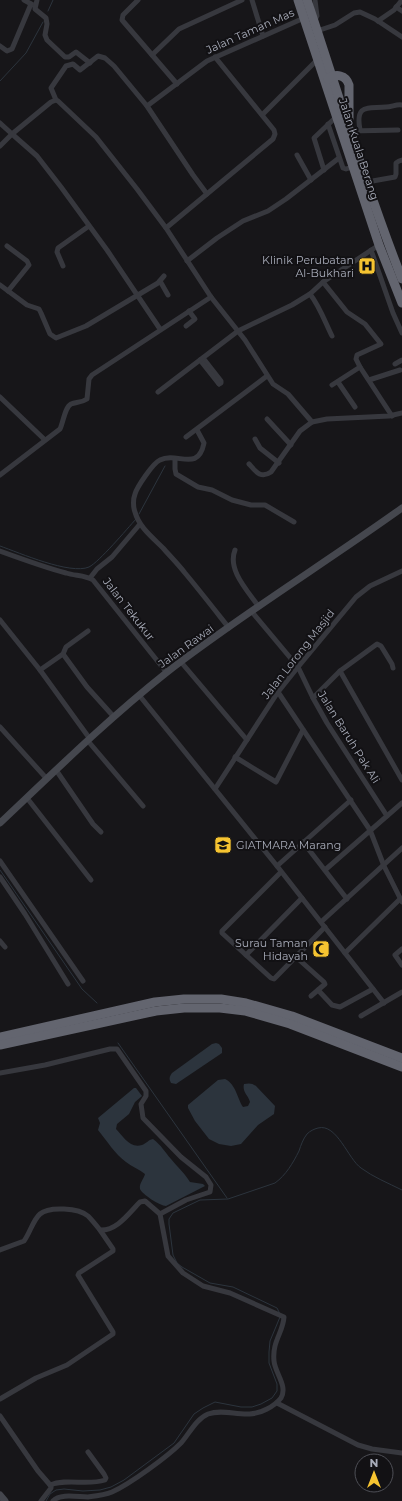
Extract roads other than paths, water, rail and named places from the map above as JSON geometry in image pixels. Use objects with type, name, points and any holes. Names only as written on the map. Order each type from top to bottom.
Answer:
[{"type":"highway","name":"Jalan Kuala Berang","points":[[298,0],[352,167],[375,248],[389,271],[402,303]]},
{"type":"highway","name":"Jalan Kuala Berang","points":[[307,0],[367,182],[402,279]]},
{"type":"highway","points":[[328,92],[327,80],[332,76],[341,76],[347,80],[349,92],[350,130]]},
{"type":"highway","points":[[0,1037],[155,1002],[184,999],[221,1000],[260,1006],[292,1016],[402,1058]]},
{"type":"highway","points":[[0,1045],[156,1011],[184,1008],[220,1008],[245,1011],[290,1024],[402,1067]]},
{"type":"main road","name":"Jalan Rawai","points":[[0,823],[114,717],[181,662],[402,508]]},
{"type":"main road","points":[[0,1495],[5,1501]]},
{"type":"street","points":[[24,0],[33,5],[36,10],[46,18],[47,24],[45,35],[47,40],[65,57],[69,57],[76,52],[90,63]]},
{"type":"street","points":[[0,46],[7,51],[12,49],[33,5],[37,0]]},
{"type":"street","points":[[138,0],[123,15],[122,20],[176,84]]},
{"type":"street","points":[[152,55],[179,29],[242,0]]},
{"type":"street","points":[[252,0],[263,36]]},
{"type":"street","points":[[315,0],[317,16],[316,26],[335,25],[357,12],[363,13],[378,21],[402,37]]},
{"type":"street","points":[[378,21],[387,16],[402,0]]},
{"type":"street","points":[[396,7],[402,11]]},
{"type":"street","name":"Jalan Taman Mas","points":[[147,106],[207,61],[304,18]]},
{"type":"street","points":[[207,194],[147,106],[114,66],[105,58],[98,56],[80,70],[73,64],[66,66],[51,88],[56,100],[96,137],[166,228],[211,297],[238,331],[274,386],[288,394],[312,422]]},
{"type":"street","points":[[166,228],[274,137],[274,130],[215,57]]},
{"type":"street","points":[[262,115],[317,60]]},
{"type":"street","points":[[0,146],[12,134],[51,102],[56,100]]},
{"type":"street","points":[[360,130],[359,118],[364,109],[369,107],[385,108],[402,105]]},
{"type":"street","points":[[324,170],[314,138],[336,117]]},
{"type":"street","points":[[0,123],[44,165],[90,226],[160,329]]},
{"type":"street","points":[[328,124],[344,169],[352,167]]},
{"type":"street","points":[[350,130],[398,130]]},
{"type":"street","points":[[297,155],[311,180]]},
{"type":"street","points":[[187,261],[217,238],[243,221],[268,211],[286,199],[339,158]]},
{"type":"street","points":[[367,182],[395,177],[396,163],[402,160]]},
{"type":"street","points":[[63,266],[57,252],[58,248],[90,226]]},
{"type":"street","points":[[7,246],[29,265],[8,290]]},
{"type":"street","points":[[158,392],[238,331],[292,305],[310,294],[323,282],[375,248],[380,274],[393,313],[402,333]]},
{"type":"street","points":[[380,274],[389,271]]},
{"type":"street","points":[[0,284],[27,305],[39,309],[50,334],[56,338],[86,326],[160,281],[164,276]]},
{"type":"street","points":[[160,281],[168,294]]},
{"type":"street","points":[[323,282],[347,312],[365,324],[381,344],[357,356],[356,359],[392,416]]},
{"type":"street","points":[[310,294],[317,304],[332,336]]},
{"type":"street","points":[[0,475],[54,435],[61,426],[68,407],[71,404],[82,402],[87,399],[89,379],[92,375],[211,297]]},
{"type":"street","points":[[186,326],[195,319],[189,311]]},
{"type":"street","points":[[202,359],[221,381],[221,384],[218,383],[202,359]]},
{"type":"street","points":[[394,364],[402,360]]},
{"type":"street","points":[[332,386],[360,367]]},
{"type":"street","points":[[369,380],[400,370]]},
{"type":"street","points":[[186,437],[267,376]]},
{"type":"street","points":[[338,382],[355,407]]},
{"type":"street","points":[[0,397],[46,440]]},
{"type":"street","points":[[248,464],[258,474],[265,476],[272,472],[292,445],[300,431],[312,422],[327,419],[392,416],[402,413]]},
{"type":"street","points":[[267,418],[292,445]]},
{"type":"street","points":[[197,430],[204,443],[200,454],[193,460],[175,458],[160,460],[155,463],[134,494],[135,512],[140,524],[185,573],[229,628]]},
{"type":"street","points":[[255,439],[260,448],[279,463]]},
{"type":"street","points":[[175,458],[176,474],[198,487],[212,490],[238,502],[265,505],[294,522]]},
{"type":"street","points":[[0,551],[50,568],[90,578],[140,524]]},
{"type":"street","points":[[235,550],[232,557],[234,569],[259,607]]},
{"type":"street","name":"Jalan Lorong Masjid","points":[[215,789],[278,692],[359,594],[370,586],[402,571]]},
{"type":"street","name":"Jalan Tekukur","points":[[90,578],[95,582],[167,673]]},
{"type":"street","name":"Jalan Baruh Pak Ali","points":[[252,612],[298,667],[327,723],[387,816]]},
{"type":"street","points":[[0,620],[40,670],[89,740],[143,806]]},
{"type":"street","points":[[40,670],[63,654],[66,647],[88,631]]},
{"type":"street","points":[[313,698],[340,671],[379,644],[393,668]]},
{"type":"street","points":[[63,654],[87,687],[114,717]]},
{"type":"street","points":[[181,662],[247,740]]},
{"type":"street","points":[[340,671],[402,780]]},
{"type":"street","points":[[278,692],[370,830],[384,866],[401,901],[345,953]]},
{"type":"street","points":[[140,695],[282,872],[384,1003]]},
{"type":"street","points":[[0,727],[47,779]]},
{"type":"street","points":[[235,757],[276,782],[303,730]]},
{"type":"street","points":[[56,770],[95,827],[101,832]]},
{"type":"street","points":[[27,798],[91,880]]},
{"type":"street","points":[[277,866],[351,800]]},
{"type":"street","points":[[325,870],[402,803]]},
{"type":"street","points":[[303,842],[347,899]]},
{"type":"street","points":[[321,922],[402,848]]},
{"type":"street","points":[[0,861],[83,981]]},
{"type":"street","points":[[282,872],[222,931],[222,933],[271,978],[276,978],[325,927]]},
{"type":"street","points":[[0,877],[25,914],[68,984]]},
{"type":"street","points":[[246,955],[302,898]]},
{"type":"street","points":[[0,941],[5,947]]},
{"type":"street","points":[[402,949],[395,955],[402,965]]},
{"type":"street","points":[[296,957],[325,984],[311,996]]},
{"type":"street","points":[[318,990],[332,1005],[340,1007],[373,988]]},
{"type":"street","points":[[361,1016],[402,992]]},
{"type":"street","points":[[0,1073],[70,1060],[110,1049],[117,1049],[146,1091],[146,1096],[141,1104],[143,1118],[181,1157],[206,1177],[211,1184],[210,1192],[186,1200],[160,1214]]},
{"type":"street","points":[[54,1500],[62,1496],[88,1497],[114,1491],[145,1471],[180,1444],[199,1420],[208,1414],[252,1415],[277,1403],[282,1394],[283,1387],[275,1368],[274,1349],[276,1340],[285,1319],[283,1316],[230,1293],[203,1286],[183,1273],[168,1256],[160,1214],[144,1201],[141,1201],[117,1224],[107,1230],[100,1230]]},
{"type":"street","points":[[0,1250],[24,1242],[37,1217],[46,1211],[60,1209],[78,1211],[88,1216],[113,1249],[113,1251],[78,1275],[113,1332],[112,1335],[67,1365],[36,1378],[0,1399]]},
{"type":"street","points":[[277,1403],[358,1445],[402,1454]]},
{"type":"street","points":[[0,1416],[50,1486]]},
{"type":"street","points":[[41,1501],[50,1486],[57,1482],[89,1482],[105,1480],[106,1478],[104,1474],[88,1452]]},
{"type":"waterway","points":[[48,11],[53,0]]},
{"type":"waterway","points":[[0,81],[26,53],[43,22]]},
{"type":"waterway","points":[[139,514],[165,466]]},
{"type":"waterway","points":[[0,546],[58,566],[81,569],[94,564],[136,519]]},
{"type":"waterway","points":[[0,870],[82,989],[97,1003]]},
{"type":"waterway","points":[[118,1043],[227,1198]]},
{"type":"waterway","points":[[280,1314],[277,1308],[233,1287],[210,1283],[177,1263],[173,1255],[169,1224],[169,1219],[173,1213],[200,1200],[228,1199],[275,1183],[286,1173],[292,1164],[307,1134],[318,1128],[325,1128],[337,1136],[351,1157],[361,1168],[402,1190]]},
{"type":"waterway","points":[[46,1501],[50,1494],[56,1490],[100,1490],[111,1487],[124,1480],[174,1443],[194,1414],[215,1402],[241,1407],[252,1407],[272,1398],[277,1391],[277,1384],[269,1363],[270,1341],[280,1317]]},
{"type":"place","name":"Klinik Perubatan Al-Bukhari","points":[[367,266]]},
{"type":"place","name":"GIATMARA Marang","points":[[223,845]]},
{"type":"place","name":"Surau Taman Hidayah","points":[[321,949]]}]
